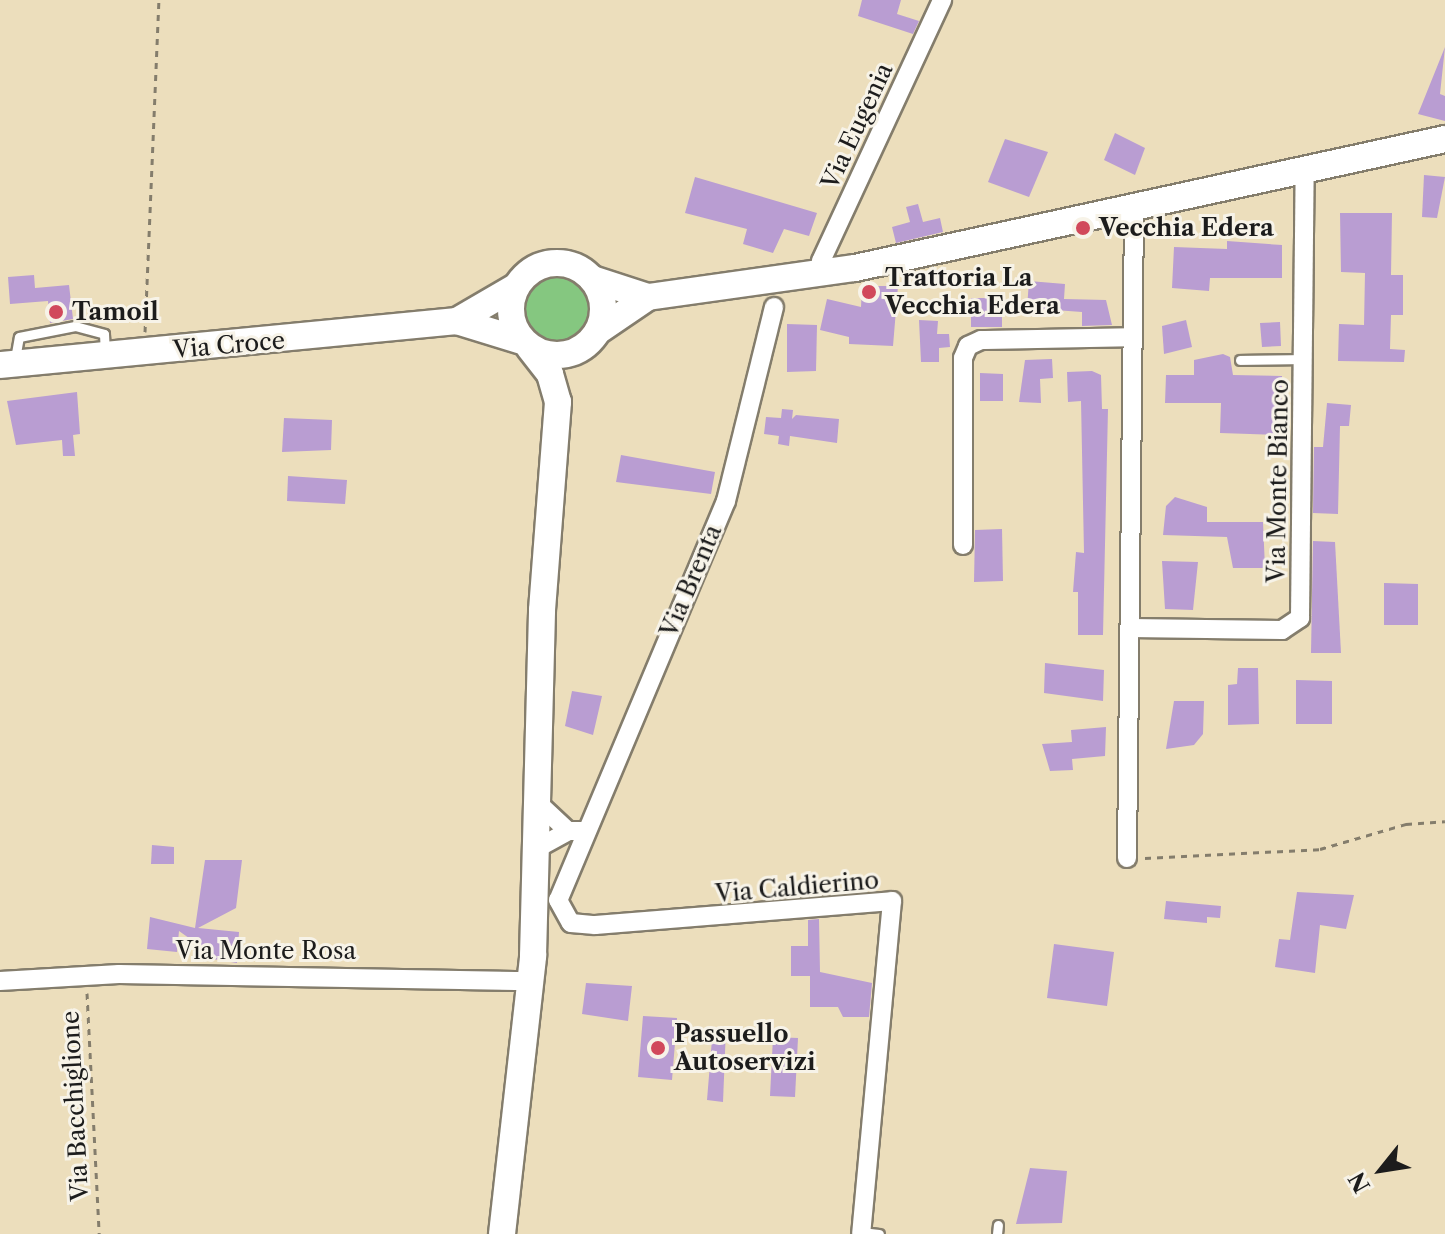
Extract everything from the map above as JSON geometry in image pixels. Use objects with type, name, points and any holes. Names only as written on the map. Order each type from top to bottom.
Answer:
[{"type":"main road","points":[[592,279],[648,297],[820,273],[945,251],[1445,139]]},
{"type":"main road","name":"Via Croce","points":[[457,321],[517,286],[526,275],[552,263],[581,269],[592,279]]},
{"type":"main road","points":[[558,402],[594,336],[603,304],[592,279]]},
{"type":"main road","points":[[502,1234],[531,981],[542,610],[558,402],[550,374],[526,344],[511,314],[517,286]]},
{"type":"main road","points":[[594,336],[648,297]]},
{"type":"main road","name":"Via Croce","points":[[7,365],[105,358],[457,321],[555,356],[594,336]]},
{"type":"street","name":"Via Eugenia","points":[[820,273],[821,261],[942,0]]},
{"type":"street","name":"Via Monte Bianco","points":[[1130,628],[1282,630],[1300,618],[1305,169]]},
{"type":"street","points":[[1127,858],[1134,207]]},
{"type":"street","name":"Via Brenta","points":[[576,831],[726,501],[774,307]]},
{"type":"street","points":[[963,545],[963,358],[968,346],[981,340],[1133,337]]},
{"type":"street","points":[[536,849],[576,831],[538,803]]},
{"type":"street","name":"Via Caldierino","points":[[576,831],[559,890],[560,909],[571,923],[727,918],[892,901],[867,1233]]},
{"type":"street","name":"Via Monte Rosa","points":[[0,981],[86,977],[531,981]]},
{"type":"lane","points":[[1240,360],[1303,359]]},
{"type":"path","points":[[145,352],[159,0]]},
{"type":"path","points":[[1127,858],[1320,849],[1406,824],[1445,821]]},
{"type":"path","name":"Via Bacchiglione","points":[[86,977],[99,1234]]},
{"type":"green space","points":[[559,274],[579,280],[589,290],[595,310],[589,330],[579,340],[559,346],[539,340],[529,330],[523,310],[529,290],[539,280]]},
{"type":"building","points":[[862,0],[901,0],[897,14],[919,21],[913,34],[858,16]]},
{"type":"building","points":[[1445,47],[1440,94],[1445,96],[1445,121],[1418,114]]},
{"type":"building","points":[[1115,133],[1145,148],[1135,175],[1104,160]]},
{"type":"building","points":[[1005,139],[1048,152],[1029,197],[988,182]]},
{"type":"building","points":[[1424,175],[1445,177],[1437,218],[1422,217]]},
{"type":"building","points":[[695,177],[817,213],[809,236],[784,229],[773,253],[743,244],[747,229],[685,213]]},
{"type":"building","points":[[918,204],[923,222],[940,218],[943,232],[896,243],[892,227],[910,222],[906,207]]},
{"type":"building","points":[[1340,213],[1392,213],[1391,275],[1403,275],[1403,315],[1391,315],[1390,349],[1405,350],[1404,362],[1338,361],[1339,324],[1364,325],[1365,273],[1341,272]]},
{"type":"building","points":[[1227,241],[1282,245],[1282,278],[1210,278],[1209,291],[1172,288],[1174,247],[1227,249]]},
{"type":"building","points":[[34,275],[35,288],[69,285],[73,319],[50,323],[48,301],[10,304],[8,277]]},
{"type":"building","points":[[1029,281],[1065,284],[1064,299],[1106,300],[1112,325],[1082,326],[1082,312],[1027,308]]},
{"type":"building","points":[[862,286],[898,286],[893,346],[849,344],[849,337],[820,330],[827,299],[861,307]]},
{"type":"building","points":[[971,298],[1002,298],[1002,327],[971,327]]},
{"type":"building","points":[[919,320],[938,321],[937,334],[949,334],[950,347],[939,348],[939,362],[921,362]]},
{"type":"building","points":[[1186,320],[1192,347],[1164,354],[1162,326]]},
{"type":"building","points":[[1280,322],[1281,346],[1262,347],[1260,323]]},
{"type":"building","points":[[787,324],[817,325],[816,371],[787,372]]},
{"type":"building","points":[[1223,354],[1230,357],[1233,375],[1282,376],[1281,435],[1220,433],[1221,403],[1165,403],[1166,375],[1194,375],[1194,360]]},
{"type":"building","points":[[1052,359],[1053,378],[1040,379],[1041,403],[1019,402],[1025,360]]},
{"type":"building","points":[[1092,371],[1101,375],[1102,409],[1108,409],[1103,635],[1078,635],[1078,592],[1073,592],[1076,552],[1084,553],[1081,401],[1068,402],[1067,372]]},
{"type":"building","points":[[980,373],[1003,374],[1003,401],[980,401]]},
{"type":"building","points":[[77,392],[80,434],[73,435],[75,456],[63,456],[62,440],[16,445],[7,401]]},
{"type":"building","points":[[1327,403],[1351,405],[1349,426],[1340,426],[1338,514],[1313,513],[1314,447],[1323,447]]},
{"type":"building","points":[[782,409],[793,410],[792,419],[796,415],[839,419],[837,443],[790,436],[789,446],[778,444],[779,436],[764,434],[766,417],[781,418]]},
{"type":"building","points":[[284,418],[332,420],[331,450],[282,452]]},
{"type":"building","points":[[621,455],[715,472],[711,494],[616,482]]},
{"type":"building","points":[[288,476],[347,480],[345,504],[287,501]]},
{"type":"building","points":[[1175,497],[1207,507],[1207,522],[1263,522],[1265,568],[1233,568],[1227,537],[1163,535],[1166,506]]},
{"type":"building","points":[[1002,529],[1003,581],[974,582],[975,530]]},
{"type":"building","points":[[1313,541],[1335,542],[1341,653],[1311,653]]},
{"type":"building","points":[[1162,561],[1198,562],[1193,610],[1165,609]]},
{"type":"building","points":[[1384,583],[1418,584],[1418,625],[1384,625]]},
{"type":"building","points":[[1045,663],[1104,670],[1103,701],[1044,693]]},
{"type":"building","points":[[1238,668],[1258,668],[1259,724],[1228,725],[1228,685],[1237,684]]},
{"type":"building","points":[[1296,680],[1332,681],[1332,724],[1296,724]]},
{"type":"building","points":[[572,691],[602,696],[593,735],[565,726]]},
{"type":"building","points":[[1174,701],[1204,701],[1203,734],[1194,745],[1166,749]]},
{"type":"building","points":[[1106,727],[1105,756],[1072,759],[1073,770],[1050,771],[1042,744],[1072,742],[1071,730]]},
{"type":"building","points":[[152,845],[174,847],[174,864],[151,864]]},
{"type":"building","points":[[205,860],[242,860],[236,908],[198,928],[239,932],[237,963],[201,957],[203,948],[179,931],[177,952],[147,949],[150,917],[195,928]]},
{"type":"building","points":[[1297,892],[1354,895],[1346,929],[1320,925],[1315,973],[1275,967],[1279,939],[1290,940]]},
{"type":"building","points":[[1166,901],[1221,906],[1220,918],[1207,917],[1207,923],[1164,919]]},
{"type":"building","points":[[819,919],[820,972],[872,983],[869,1017],[843,1017],[838,1007],[810,1007],[810,976],[791,976],[791,946],[808,946],[808,920]]},
{"type":"building","points":[[1054,944],[1114,952],[1107,1006],[1047,998]]},
{"type":"building","points":[[586,983],[632,986],[628,1021],[582,1014]]},
{"type":"building","name":"Passuello Autoservizi","points":[[643,1016],[677,1018],[672,1080],[638,1077]]},
{"type":"building","points":[[713,1027],[726,1028],[723,1102],[707,1100]]},
{"type":"building","points":[[773,1037],[798,1038],[795,1097],[770,1096]]},
{"type":"building","points":[[1030,1168],[1067,1171],[1062,1223],[1016,1224]]},
{"type":"place","name":"Vecchia Edera","points":[[1083,228]]},
{"type":"place","name":"Trattoria La Vecchia Edera","points":[[869,292]]},
{"type":"place","name":"Tamoil","points":[[56,312]]},
{"type":"place","name":"Passuello Autoservizi","points":[[658,1048]]}]
